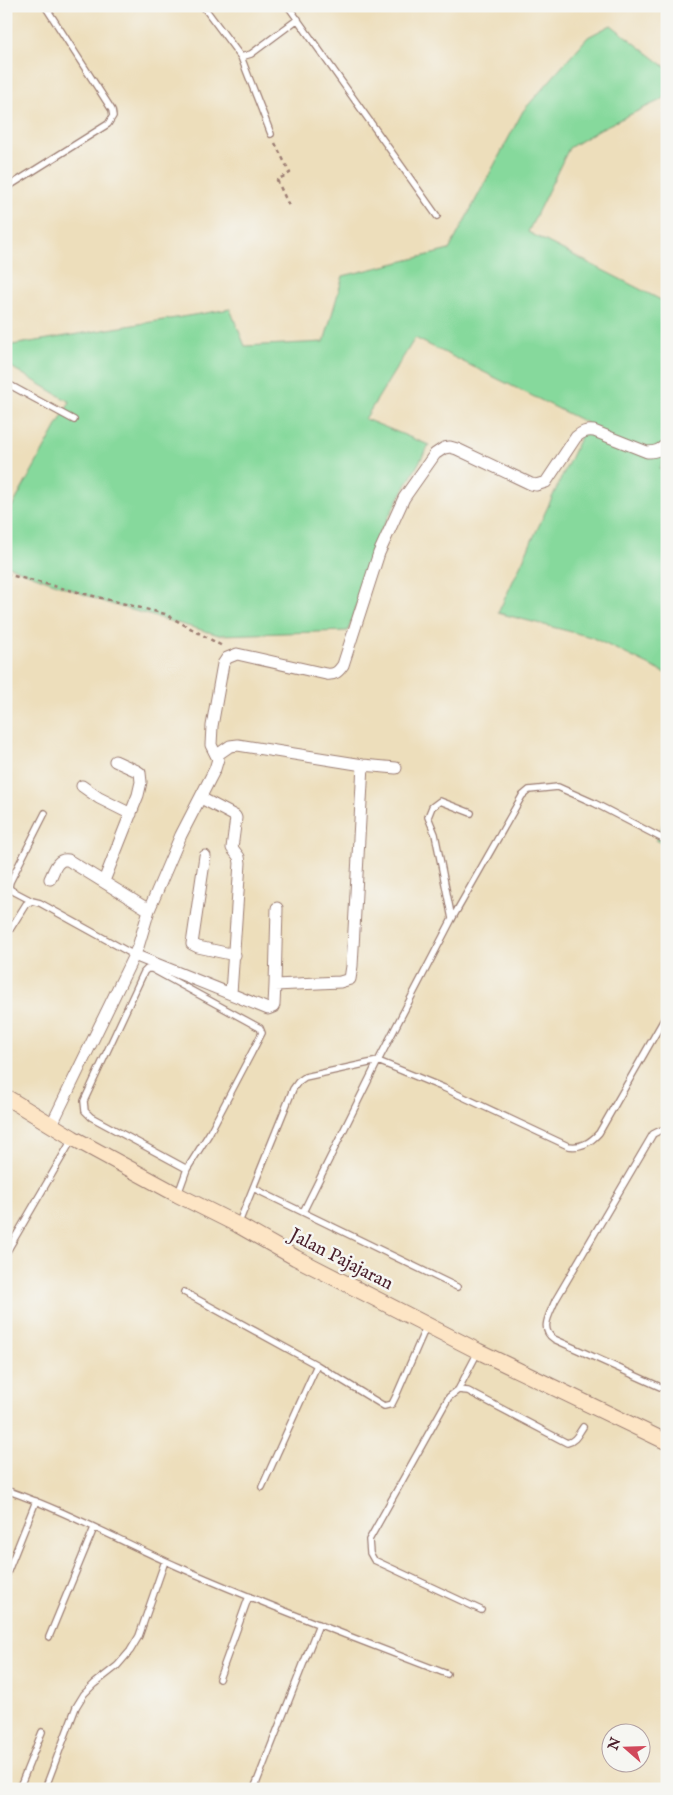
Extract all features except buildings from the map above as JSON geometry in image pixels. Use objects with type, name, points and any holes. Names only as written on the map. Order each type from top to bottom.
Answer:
[{"type":"main road","name":"Jalan Pajajaran","points":[[6,1097],[73,1138],[238,1225],[296,1258],[478,1351],[667,1442]]},
{"type":"street","points":[[52,1124],[138,947],[149,910],[181,835],[215,769],[217,755],[211,745],[212,726],[223,664],[227,658],[237,654],[332,675],[339,671],[343,665],[379,553],[391,523],[404,498],[439,451],[450,447],[457,449],[536,485],[546,482],[581,432],[594,431],[647,452],[655,452],[667,443]]},
{"type":"street","points":[[217,755],[230,746],[238,745],[363,765],[396,768]]},
{"type":"street","points":[[104,881],[131,814],[141,782],[140,773],[115,761]]},
{"type":"street","points":[[275,985],[345,982],[350,979],[363,765]]},
{"type":"street","points":[[82,786],[99,798],[131,814]]},
{"type":"street","points":[[201,798],[236,818],[232,848],[239,857],[240,863],[231,993]]},
{"type":"street","points":[[205,856],[192,944],[235,955]]},
{"type":"street","points":[[50,879],[60,861],[64,859],[104,881],[149,910]]},
{"type":"street","points":[[134,955],[231,993],[263,1008],[270,1009],[274,1005],[277,908]]},
{"type":"lane","points":[[6,188],[108,124],[112,116],[112,110],[45,6]]},
{"type":"lane","points":[[204,6],[241,57],[271,134]]},
{"type":"lane","points":[[288,6],[437,216]]},
{"type":"lane","points":[[241,57],[251,54],[298,18]]},
{"type":"lane","points":[[6,383],[74,420]]},
{"type":"lane","points":[[302,1212],[452,920],[522,796],[529,790],[558,787],[594,803],[667,841]]},
{"type":"lane","points":[[452,920],[435,834],[428,817],[432,807],[440,800],[471,813]]},
{"type":"lane","points":[[45,813],[10,882],[11,890],[32,902],[40,903],[134,955]]},
{"type":"lane","points":[[6,936],[26,904],[32,902]]},
{"type":"lane","points":[[178,1195],[188,1169],[262,1033],[260,1028],[252,1023],[152,969],[147,969],[84,1101],[85,1111],[91,1117],[188,1169]]},
{"type":"lane","points":[[238,1225],[294,1089],[298,1082],[305,1077],[378,1061],[444,1088],[568,1146],[576,1147],[591,1142],[599,1133],[667,1014]]},
{"type":"lane","points":[[667,1129],[658,1130],[653,1134],[556,1301],[546,1324],[549,1336],[554,1339],[667,1390]]},
{"type":"lane","points":[[6,1253],[73,1138]]},
{"type":"lane","points":[[253,1188],[457,1287]]},
{"type":"lane","points":[[184,1292],[317,1366],[384,1406],[392,1404],[427,1325]]},
{"type":"lane","points":[[478,1351],[458,1390],[449,1397],[369,1540],[370,1553],[374,1560],[482,1610]]},
{"type":"lane","points":[[262,1487],[317,1366]]},
{"type":"lane","points":[[458,1390],[468,1391],[567,1443],[573,1442],[582,1427]]},
{"type":"lane","points":[[6,1490],[36,1500],[165,1561],[318,1624],[447,1674]]},
{"type":"lane","points":[[6,1576],[36,1500]]},
{"type":"lane","points":[[49,1637],[94,1528]]},
{"type":"lane","points":[[45,1789],[76,1707],[84,1694],[94,1684],[117,1666],[130,1651],[139,1636],[165,1561]]},
{"type":"lane","points":[[219,1679],[250,1596]]},
{"type":"lane","points":[[254,1789],[318,1624]]},
{"type":"lane","points":[[19,1789],[42,1732]]},
{"type":"path","points":[[271,134],[290,173],[277,180],[290,208]]},
{"type":"path","points":[[6,574],[165,614],[237,654]]},
{"type":"green space","points":[[611,25],[667,68],[667,94],[663,99],[600,129],[569,148],[528,232],[667,303],[667,451],[660,469],[667,472],[667,674],[591,637],[498,613],[587,423],[415,338],[365,419],[429,445],[381,530],[348,631],[219,635],[107,603],[6,565],[6,518],[70,402],[6,364],[6,346],[230,309],[245,346],[324,342],[343,276],[449,250],[523,111],[588,37]]},
{"type":"green space","points":[[667,815],[667,845],[656,840]]}]
